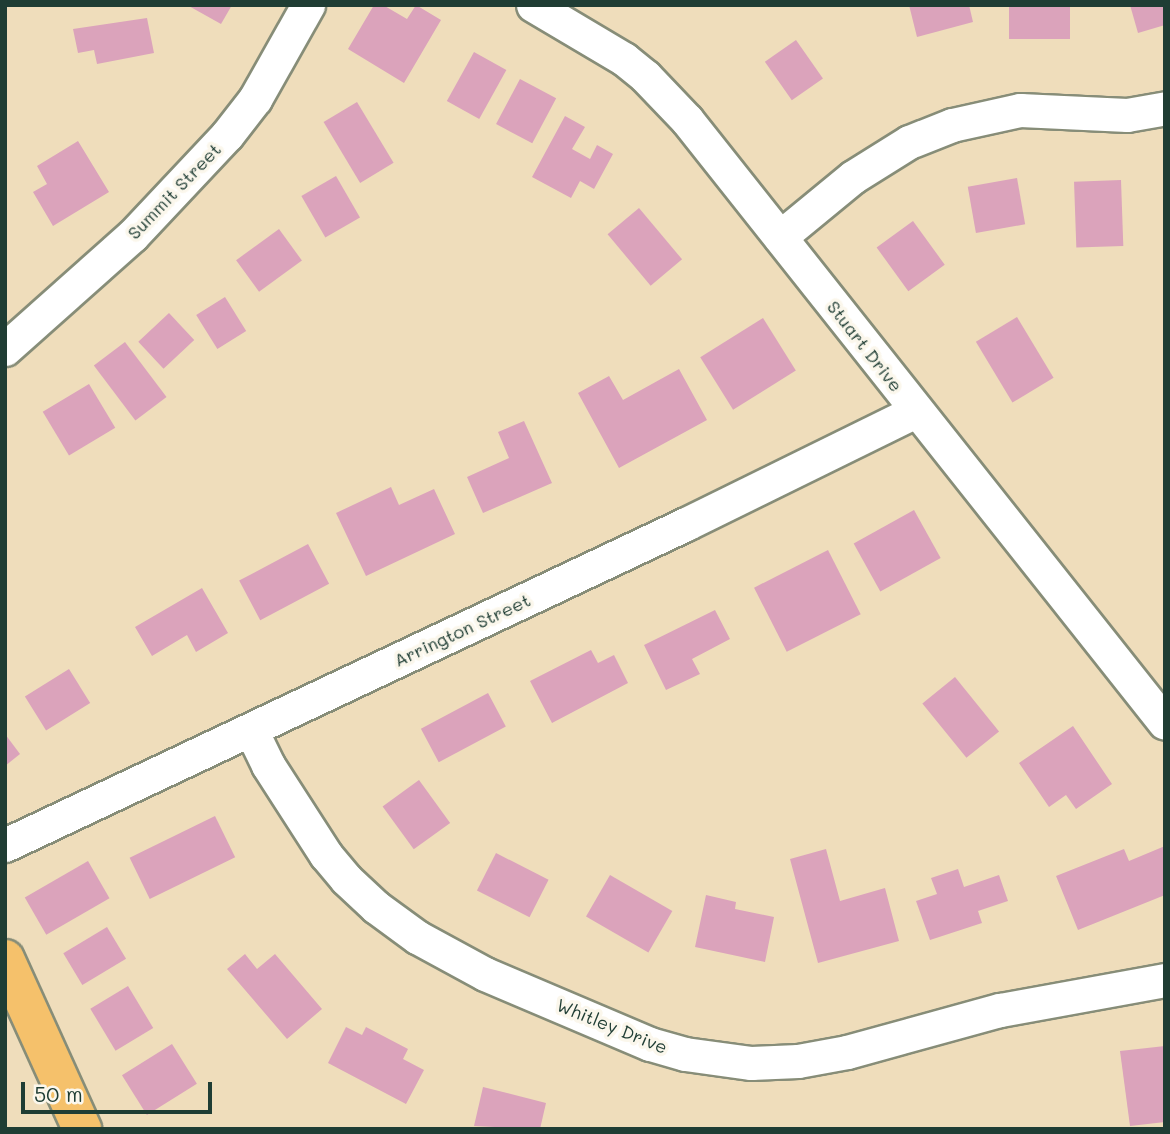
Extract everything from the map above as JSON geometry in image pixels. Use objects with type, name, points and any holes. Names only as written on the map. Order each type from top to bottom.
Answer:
[{"type":"main road","points":[[5,959],[82,1129]]},
{"type":"street","name":"Summit Street","points":[[5,349],[132,236],[227,135],[255,99],[308,5]]},
{"type":"street","name":"Stuart Drive","points":[[533,5],[596,40],[645,76],[687,120],[1165,723]]},
{"type":"street","points":[[780,237],[853,177],[909,142],[952,125],[1020,110],[1127,115],[1165,108]]},
{"type":"street","name":"Arrington Street","points":[[5,845],[674,530],[916,411]]},
{"type":"street","name":"Whitley Drive","points":[[251,730],[268,765],[312,836],[346,879],[376,907],[416,937],[485,974],[650,1044],[685,1054],[751,1063],[798,1061],[847,1052],[1000,1010],[1165,980]]},
{"type":"building","points":[[187,5],[232,5],[221,24]]},
{"type":"building","points":[[374,5],[383,5],[407,19],[416,5],[441,20],[404,83],[348,49]]},
{"type":"building","points":[[909,5],[969,5],[973,22],[917,37]]},
{"type":"building","points":[[1009,5],[1070,5],[1070,39],[1009,39]]},
{"type":"building","points":[[1130,5],[1165,5],[1165,25],[1138,33]]},
{"type":"building","points":[[147,18],[154,53],[97,64],[94,50],[78,53],[73,29]]},
{"type":"building","points":[[796,40],[823,79],[792,100],[765,62]]},
{"type":"building","points":[[474,52],[506,70],[479,119],[447,101]]},
{"type":"building","points":[[520,79],[556,98],[532,143],[496,124]]},
{"type":"building","points":[[357,102],[394,163],[360,183],[324,122]]},
{"type":"building","points":[[565,116],[585,127],[572,149],[590,159],[597,145],[613,154],[594,189],[580,181],[571,198],[532,177]]},
{"type":"building","points":[[78,141],[109,192],[53,226],[33,192],[47,184],[37,166]]},
{"type":"building","points":[[336,176],[360,218],[325,238],[301,196]]},
{"type":"building","points":[[1017,178],[1025,224],[976,233],[968,187]]},
{"type":"building","points":[[1121,180],[1123,246],[1076,248],[1074,182]]},
{"type":"building","points":[[639,208],[682,259],[651,286],[608,234]]},
{"type":"building","points":[[913,221],[945,265],[908,291],[877,247]]},
{"type":"building","points":[[279,229],[302,261],[259,292],[236,260]]},
{"type":"building","points":[[225,297],[246,331],[217,349],[196,315]]},
{"type":"building","points":[[169,313],[194,340],[164,369],[138,342]]},
{"type":"building","points":[[1017,317],[1054,378],[1012,403],[976,342]]},
{"type":"building","points":[[763,318],[796,371],[733,410],[700,357]]},
{"type":"building","points":[[125,342],[167,397],[135,421],[94,365]]},
{"type":"building","points":[[679,369],[707,420],[619,468],[578,393],[609,376],[623,400]]},
{"type":"building","points":[[89,384],[115,428],[69,456],[43,412]]},
{"type":"building","points":[[524,421],[552,483],[483,513],[467,477],[509,458],[498,432]]},
{"type":"building","points":[[391,487],[399,505],[434,489],[455,534],[366,576],[336,513]]},
{"type":"building","points":[[914,510],[941,558],[880,592],[854,543]]},
{"type":"building","points":[[308,544],[329,584],[260,620],[239,581]]},
{"type":"building","points":[[828,550],[861,614],[787,652],[754,588]]},
{"type":"building","points":[[202,588],[228,633],[196,652],[187,635],[152,656],[135,627]]},
{"type":"building","points":[[715,610],[730,639],[692,659],[700,674],[666,690],[644,645]]},
{"type":"building","points":[[591,650],[598,663],[614,655],[628,683],[552,723],[530,681]]},
{"type":"building","points":[[69,669],[90,703],[46,730],[25,697]]},
{"type":"building","points":[[955,677],[999,731],[966,758],[922,703]]},
{"type":"building","points":[[488,693],[506,727],[439,762],[421,729]]},
{"type":"building","points":[[1073,726],[1112,784],[1076,809],[1066,795],[1049,807],[1019,763]]},
{"type":"building","points":[[5,734],[20,754],[5,766]]},
{"type":"building","points":[[419,780],[450,823],[414,849],[383,806]]},
{"type":"building","points":[[215,816],[235,857],[150,899],[130,858]]},
{"type":"building","points":[[1165,846],[1165,895],[1078,930],[1056,876],[1124,849],[1129,861]]},
{"type":"building","points":[[826,849],[840,901],[885,888],[899,941],[818,963],[790,859]]},
{"type":"building","points":[[496,853],[549,880],[530,917],[477,890]]},
{"type":"building","points":[[88,861],[110,898],[46,935],[25,898]]},
{"type":"building","points":[[958,869],[964,887],[999,875],[1008,901],[978,911],[982,923],[930,940],[916,901],[937,894],[931,878]]},
{"type":"building","points":[[610,875],[672,911],[648,953],[586,917]]},
{"type":"building","points":[[706,895],[736,902],[735,909],[774,917],[765,962],[695,947]]},
{"type":"building","points":[[107,927],[126,959],[82,985],[63,953]]},
{"type":"building","points":[[245,954],[257,969],[275,954],[322,1009],[287,1039],[227,969]]},
{"type":"building","points":[[128,986],[153,1028],[116,1051],[90,1009]]},
{"type":"building","points":[[346,1027],[362,1035],[366,1027],[408,1049],[403,1059],[424,1070],[406,1104],[328,1063]]},
{"type":"building","points":[[172,1044],[197,1084],[147,1115],[122,1075]]},
{"type":"building","points":[[1165,1046],[1165,1122],[1130,1126],[1120,1051]]},
{"type":"building","points":[[483,1087],[546,1103],[540,1129],[474,1126]]}]
